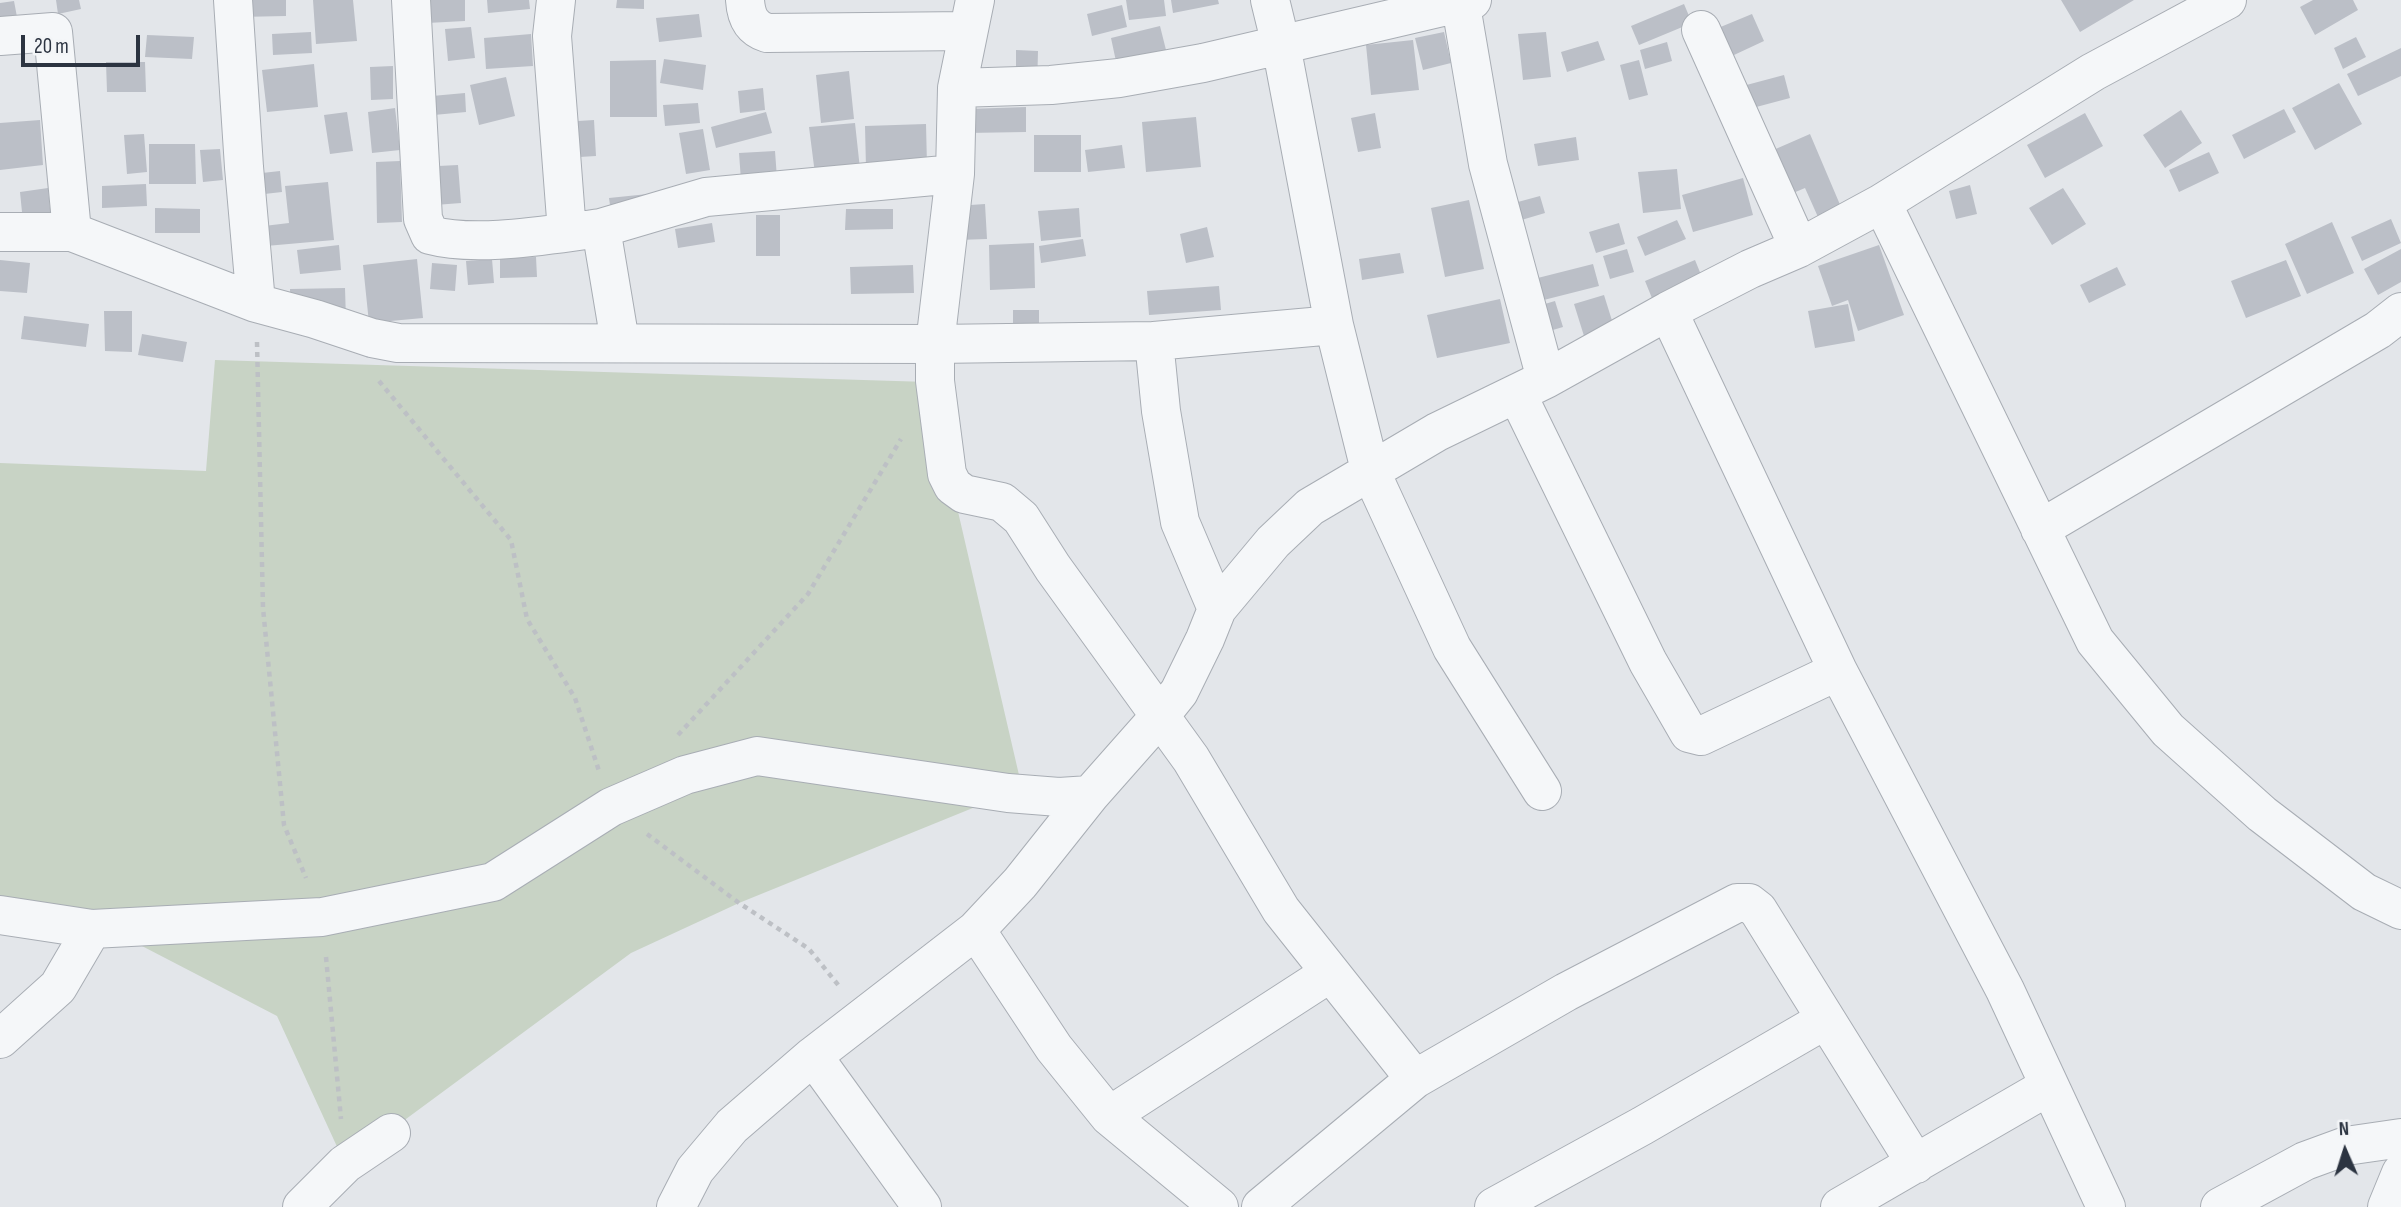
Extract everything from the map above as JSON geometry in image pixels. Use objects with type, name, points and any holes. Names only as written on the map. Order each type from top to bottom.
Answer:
[{"type":"street","points":[[233,0],[256,303]]},
{"type":"street","points":[[411,0],[423,219],[430,235],[442,238],[506,239],[584,230],[706,197],[954,174]]},
{"type":"street","points":[[556,0],[552,36],[584,230],[620,342]]},
{"type":"street","points":[[745,0],[749,20],[760,31],[767,33],[972,16],[957,88],[954,174],[935,363],[947,474],[953,486],[964,494],[1002,502],[1021,518],[1053,568],[1191,759],[1281,910],[1415,1079]]},
{"type":"street","points":[[1270,0],[1334,325],[1370,470],[1452,648],[1542,790]]},
{"type":"street","points":[[676,1207],[695,1170],[732,1126],[813,1056],[976,930],[1020,883],[1090,795],[1179,692],[1217,609],[1273,542],[1310,507],[1437,432],[1531,387],[1668,311],[1750,269],[1799,248],[1882,203],[2093,72],[2227,0]]},
{"type":"street","points":[[957,88],[1051,85],[1119,79],[1203,63],[1465,1],[1488,164],[1531,387],[1648,663],[1689,733],[1701,736],[1838,671]]},
{"type":"street","points":[[0,36],[48,16],[72,232]]},
{"type":"street","points":[[1701,30],[1799,248]]},
{"type":"street","points":[[1882,203],[2095,641],[2168,730],[2262,814],[2364,892],[2401,910]]},
{"type":"street","points":[[0,232],[72,232],[256,303],[315,318],[372,338],[398,343],[620,342],[935,363],[1334,325]]},
{"type":"street","points":[[1668,311],[1838,671],[2005,990],[2106,1207]]},
{"type":"street","points":[[2040,529],[2378,330],[2401,312]]},
{"type":"street","points":[[1154,341],[1161,411],[1180,522],[1217,609]]},
{"type":"street","points":[[0,915],[92,929],[322,917],[493,882],[611,807],[685,775],[757,755],[1008,793],[1059,797],[1090,795]]},
{"type":"street","points":[[1261,1207],[1415,1079],[1566,992],[1737,903],[1749,903],[1758,910],[1916,1164]]},
{"type":"street","points":[[0,1040],[58,988],[92,929]]},
{"type":"street","points":[[976,930],[1054,1048],[1109,1116],[1219,1207]]},
{"type":"street","points":[[1109,1116],[1330,973]]},
{"type":"street","points":[[1494,1207],[1642,1126],[1825,1020]]},
{"type":"street","points":[[813,1056],[921,1207]]},
{"type":"street","points":[[1840,1207],[2049,1086]]},
{"type":"street","points":[[302,1207],[345,1164],[391,1133]]},
{"type":"street","points":[[2220,1207],[2305,1161],[2346,1146],[2401,1138]]},
{"type":"street","points":[[2387,1207],[2401,1173]]},
{"type":"path","points":[[256,303],[262,608],[284,825],[322,917],[345,1164]]},
{"type":"path","points":[[677,736],[808,594],[935,363]]},
{"type":"path","points":[[376,377],[511,540],[527,619],[575,698],[611,807],[739,903],[809,949],[864,1016]]},
{"type":"green space","points":[[215,360],[928,382],[1022,788],[739,903],[631,953],[345,1164],[277,1016],[86,917],[0,906],[0,463],[206,471]]},
{"type":"building","points":[[56,0],[79,0],[81,9],[58,14]]},
{"type":"building","points":[[239,0],[286,0],[286,16],[239,17]]},
{"type":"building","points":[[313,0],[353,0],[357,41],[316,44]]},
{"type":"building","points":[[427,0],[465,0],[465,21],[427,23]]},
{"type":"building","points":[[487,0],[529,0],[530,9],[488,13]]},
{"type":"building","points":[[617,0],[644,0],[644,9],[616,8]]},
{"type":"building","points":[[1126,0],[1164,0],[1166,16],[1129,20]]},
{"type":"building","points":[[1171,0],[1218,0],[1219,4],[1173,13]]},
{"type":"building","points":[[2061,0],[2134,0],[2080,32]]},
{"type":"building","points":[[2313,0],[2353,0],[2358,10],[2315,35],[2300,7]]},
{"type":"building","points":[[14,1],[20,33],[0,36],[0,3]]},
{"type":"building","points":[[1684,4],[1692,23],[1639,45],[1631,26]]},
{"type":"building","points":[[1122,5],[1127,27],[1092,36],[1087,14]]},
{"type":"building","points":[[699,14],[702,37],[659,42],[656,18]]},
{"type":"building","points":[[1752,14],[1764,41],[1719,62],[1706,33]]},
{"type":"building","points":[[1160,26],[1167,54],[1117,66],[1111,38]]},
{"type":"building","points":[[471,27],[475,58],[448,61],[445,29]]},
{"type":"building","points":[[311,32],[312,53],[273,55],[272,34]]},
{"type":"building","points":[[1444,32],[1451,63],[1423,70],[1415,38]]},
{"type":"building","points":[[1546,32],[1551,77],[1523,80],[1518,34]]},
{"type":"building","points":[[531,34],[533,66],[486,69],[484,38]]},
{"type":"building","points":[[147,35],[194,37],[192,59],[145,57]]},
{"type":"building","points":[[2356,37],[2366,57],[2343,69],[2334,48]]},
{"type":"building","points":[[1413,40],[1419,90],[1371,95],[1366,45]]},
{"type":"building","points":[[1598,41],[1605,60],[1567,72],[1561,52]]},
{"type":"building","points":[[1667,42],[1672,61],[1645,69],[1640,50]]},
{"type":"building","points":[[2401,48],[2401,76],[2358,96],[2347,74]]},
{"type":"building","points":[[1016,50],[1038,51],[1037,89],[1016,89]]},
{"type":"building","points":[[664,59],[706,65],[703,90],[660,83]]},
{"type":"building","points":[[656,60],[657,117],[610,117],[610,61]]},
{"type":"building","points":[[1639,60],[1648,95],[1629,100],[1620,65]]},
{"type":"building","points":[[106,62],[145,62],[146,92],[107,92]]},
{"type":"building","points":[[314,64],[318,107],[267,112],[262,70]]},
{"type":"building","points":[[393,66],[393,99],[371,100],[370,67]]},
{"type":"building","points":[[849,71],[854,119],[821,123],[816,75]]},
{"type":"building","points":[[1784,75],[1790,98],[1745,110],[1739,87]]},
{"type":"building","points":[[506,77],[515,116],[479,125],[470,85]]},
{"type":"building","points":[[2339,83],[2362,124],[2315,150],[2292,108]]},
{"type":"building","points":[[763,88],[765,110],[740,113],[738,91]]},
{"type":"building","points":[[465,93],[466,112],[423,116],[421,97]]},
{"type":"building","points":[[698,103],[700,123],[665,126],[663,105]]},
{"type":"building","points":[[1026,107],[1026,132],[967,133],[967,109]]},
{"type":"building","points":[[395,108],[400,150],[372,153],[368,112]]},
{"type":"building","points":[[2284,109],[2296,132],[2244,159],[2232,135]]},
{"type":"building","points":[[2181,110],[2202,143],[2165,168],[2143,135]]},
{"type":"building","points":[[347,112],[353,151],[330,154],[324,115]]},
{"type":"building","points":[[766,112],[772,133],[716,148],[711,127]]},
{"type":"building","points":[[1375,113],[1381,148],[1358,152],[1351,118]]},
{"type":"building","points":[[2085,113],[2103,146],[2045,178],[2027,145]]},
{"type":"building","points":[[1196,117],[1201,167],[1146,172],[1142,122]]},
{"type":"building","points":[[40,120],[43,165],[0,170],[0,123]]},
{"type":"building","points":[[594,120],[596,156],[563,158],[562,122]]},
{"type":"building","points":[[855,123],[860,169],[815,174],[809,127]]},
{"type":"building","points":[[926,124],[927,166],[866,168],[865,126]]},
{"type":"building","points":[[703,129],[710,170],[686,174],[679,133]]},
{"type":"building","points":[[144,134],[147,172],[127,174],[124,135]]},
{"type":"building","points":[[1810,134],[1841,207],[1818,217],[1805,188],[1774,201],[1755,158]]},
{"type":"building","points":[[1034,135],[1081,135],[1081,172],[1034,172]]},
{"type":"building","points":[[1576,137],[1579,160],[1538,166],[1534,144]]},
{"type":"building","points":[[149,144],[195,144],[196,184],[149,184]]},
{"type":"building","points":[[1122,145],[1125,168],[1088,172],[1085,150]]},
{"type":"building","points":[[220,149],[223,180],[203,182],[200,150]]},
{"type":"building","points":[[775,151],[778,192],[742,194],[739,153]]},
{"type":"building","points":[[2209,152],[2219,173],[2179,192],[2169,170]]},
{"type":"building","points":[[400,161],[402,222],[377,223],[376,162]]},
{"type":"building","points":[[458,165],[461,203],[422,206],[419,167]]},
{"type":"building","points":[[1677,169],[1681,209],[1643,213],[1638,172]]},
{"type":"building","points":[[280,171],[282,192],[247,196],[244,175]]},
{"type":"building","points":[[1743,178],[1753,215],[1693,232],[1682,195]]},
{"type":"building","points":[[328,182],[334,240],[266,246],[264,226],[289,223],[285,186]]},
{"type":"building","points":[[146,184],[147,206],[102,208],[102,186]]},
{"type":"building","points":[[1970,185],[1977,214],[1956,219],[1949,191]]},
{"type":"building","points":[[48,188],[52,229],[24,232],[20,192]]},
{"type":"building","points":[[2063,188],[2086,224],[2052,245],[2029,208]]},
{"type":"building","points":[[648,194],[650,216],[612,219],[609,198]]},
{"type":"building","points":[[1540,196],[1545,213],[1508,224],[1503,206]]},
{"type":"building","points":[[1469,200],[1484,269],[1445,277],[1431,208]]},
{"type":"building","points":[[985,204],[987,239],[957,240],[956,206]]},
{"type":"building","points":[[155,208],[200,209],[200,233],[155,233]]},
{"type":"building","points":[[1079,208],[1081,237],[1041,241],[1038,211]]},
{"type":"building","points":[[846,209],[893,209],[893,229],[845,230]]},
{"type":"building","points":[[756,215],[780,215],[780,256],[756,256]]},
{"type":"building","points":[[2391,219],[2401,243],[2362,261],[2351,237]]},
{"type":"building","points":[[1677,220],[1686,239],[1645,256],[1637,237]]},
{"type":"building","points":[[2332,222],[2354,273],[2307,294],[2285,244]]},
{"type":"building","points":[[712,223],[715,242],[678,248],[675,229]]},
{"type":"building","points":[[1619,223],[1625,244],[1596,253],[1589,232]]},
{"type":"building","points":[[1207,227],[1214,257],[1186,263],[1180,234]]},
{"type":"building","points":[[1083,239],[1086,256],[1041,263],[1039,246]]},
{"type":"building","points":[[1034,243],[1035,288],[990,290],[989,245]]},
{"type":"building","points":[[339,245],[341,270],[300,274],[297,250]]},
{"type":"building","points":[[1879,245],[1904,315],[1858,331],[1848,300],[1832,306],[1818,266]]},
{"type":"building","points":[[1627,249],[1634,272],[1610,279],[1603,256]]},
{"type":"building","points":[[2401,249],[2401,282],[2378,295],[2364,269]]},
{"type":"building","points":[[1400,253],[1404,273],[1362,280],[1359,259]]},
{"type":"building","points":[[536,257],[537,277],[500,278],[500,258]]},
{"type":"building","points":[[417,259],[423,318],[369,323],[363,265]]},
{"type":"building","points":[[492,259],[494,283],[468,285],[466,261]]},
{"type":"building","points":[[0,260],[30,263],[27,293],[0,291]]},
{"type":"building","points":[[1695,260],[1706,287],[1656,308],[1645,281]]},
{"type":"building","points":[[2286,260],[2301,296],[2246,318],[2231,281]]},
{"type":"building","points":[[432,263],[457,265],[455,291],[430,289]]},
{"type":"building","points":[[1593,264],[1599,286],[1520,306],[1514,284]]},
{"type":"building","points":[[913,265],[914,293],[851,294],[850,267]]},
{"type":"building","points":[[2117,267],[2126,285],[2089,303],[2080,285]]},
{"type":"building","points":[[1219,286],[1221,310],[1149,315],[1147,291]]},
{"type":"building","points":[[345,288],[346,320],[291,322],[290,289]]},
{"type":"building","points":[[1604,295],[1614,327],[1584,336],[1574,304]]},
{"type":"building","points":[[1500,299],[1510,343],[1437,358],[1427,315]]},
{"type":"building","points":[[1555,301],[1563,327],[1529,337],[1521,311]]},
{"type":"building","points":[[1848,304],[1855,341],[1815,348],[1808,311]]},
{"type":"building","points":[[1013,310],[1039,310],[1039,354],[1013,354]]},
{"type":"building","points":[[104,311],[132,311],[132,352],[105,351]]},
{"type":"building","points":[[24,316],[89,324],[86,347],[21,339]]},
{"type":"building","points":[[142,334],[187,342],[183,362],[138,355]]}]
